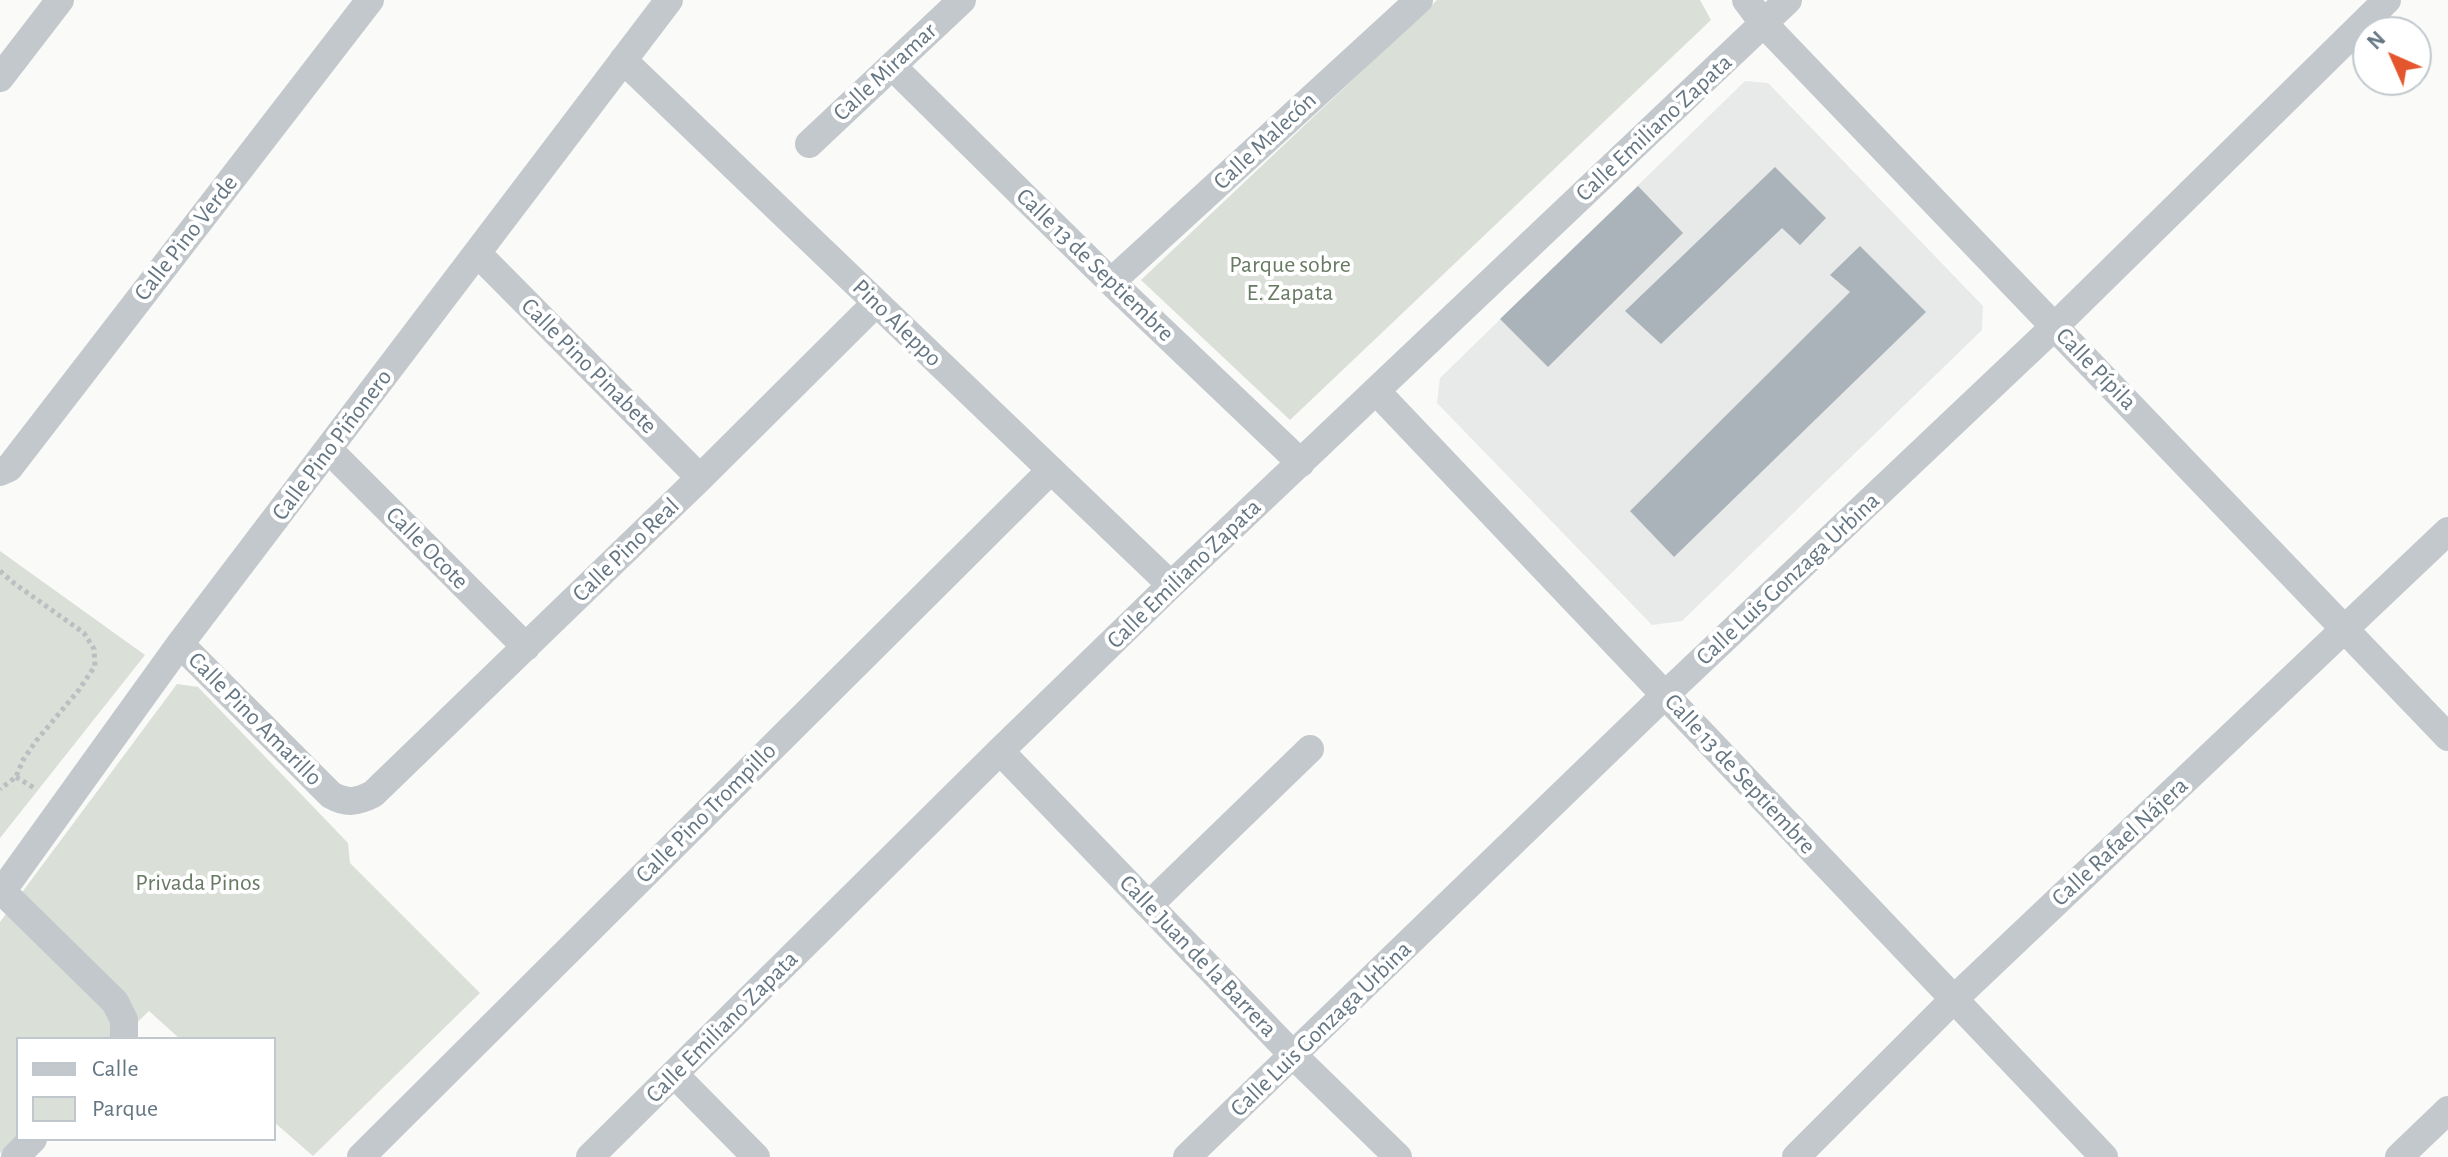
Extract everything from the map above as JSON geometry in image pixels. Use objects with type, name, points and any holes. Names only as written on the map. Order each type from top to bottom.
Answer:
[{"type":"street","points":[[0,78],[60,0]]},
{"type":"street","name":"Calle Pino Verde","points":[[0,472],[9,468],[370,0]]},
{"type":"street","name":"Calle Pino Piñonero","points":[[1,892],[180,644],[669,0]]},
{"type":"street","name":"Calle Miramar","points":[[809,144],[962,0]]},
{"type":"street","name":"Calle Malecón","points":[[1111,282],[1419,0]]},
{"type":"street","name":"Calle Pípila","points":[[1746,0],[1764,24],[2448,737]]},
{"type":"street","name":"Calle Emiliano Zapata","points":[[590,1157],[1171,585],[1788,0]]},
{"type":"street","name":"Calle Luis Gonzaga Urbina","points":[[1187,1157],[1665,695],[2055,326],[2387,0]]},
{"type":"street","name":"Pino Aleppo","points":[[623,60],[1171,585]]},
{"type":"street","name":"Calle 13 de Septiembre","points":[[892,66],[1111,282],[1301,463]]},
{"type":"street","name":"Calle Pino Pinabete","points":[[478,254],[700,478]]},
{"type":"street","name":"Calle Pino Real","points":[[373,794],[876,303]]},
{"type":"street","name":"Calle 13 de Septiembre","points":[[1376,391],[2104,1157]]},
{"type":"street","name":"Calle Ocote","points":[[329,450],[526,647]]},
{"type":"street","name":"Calle Pino Trompillo","points":[[361,1157],[1051,470]]},
{"type":"street","name":"Calle Rafael Nájera","points":[[1796,1157],[1953,1000],[2448,531]]},
{"type":"street","name":"Calle Pino Amarillo","points":[[180,644],[331,795],[344,802],[353,802],[373,794]]},
{"type":"street","points":[[1149,905],[1310,749]]},
{"type":"street","name":"Calle Juan de la Barrera","points":[[1000,751],[1294,1056],[1398,1157]]},
{"type":"street","points":[[1,892],[115,1002],[124,1020],[124,1037]]},
{"type":"street","points":[[674,1074],[756,1157]]},
{"type":"street","points":[[2399,1157],[2448,1110]]},
{"type":"street","points":[[15,1157],[31,1141]]},
{"type":"path","points":[[0,571],[84,633],[94,649],[95,666],[29,750],[16,777],[0,789]]},
{"type":"shaded area","points":[[1745,81],[1768,83],[1983,306],[1982,330],[1682,621],[1652,625],[1437,403],[1440,378]]},
{"type":"green space","name":"Parque sobre E. Zapata","points":[[1437,0],[1700,0],[1711,20],[1290,420],[1141,280]]},
{"type":"green space","points":[[0,551],[145,655],[0,838]]},
{"type":"green space","name":"Privada Pinos","points":[[177,684],[198,687],[348,843],[350,863],[480,993],[313,1156],[276,1124],[276,1037],[178,1037],[149,1011],[122,1037],[16,1037],[16,1138],[0,1153],[0,922]]},
{"type":"building","points":[[1775,167],[1826,218],[1800,245],[1782,228],[1661,344],[1625,311]]},
{"type":"building","points":[[1638,186],[1683,233],[1548,367],[1500,319]]},
{"type":"building","points":[[1860,246],[1926,312],[1674,557],[1630,511],[1850,292],[1830,275]]}]
